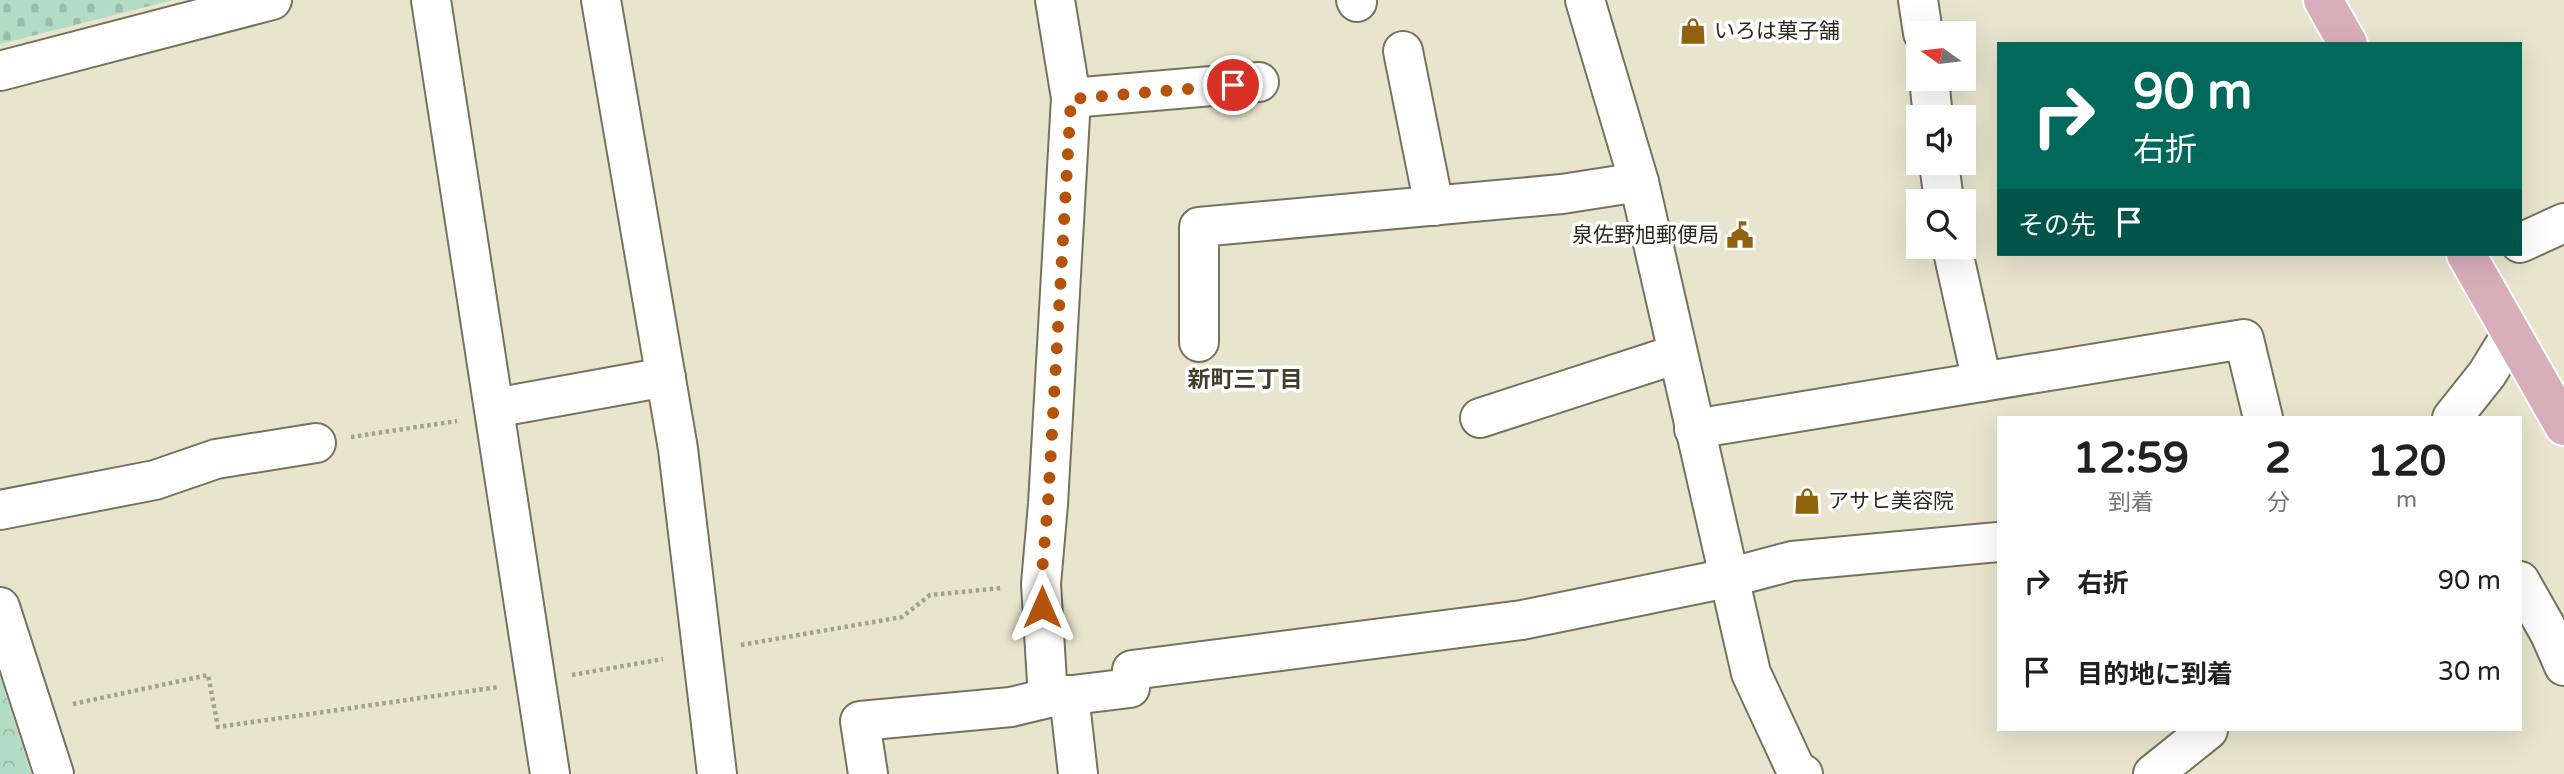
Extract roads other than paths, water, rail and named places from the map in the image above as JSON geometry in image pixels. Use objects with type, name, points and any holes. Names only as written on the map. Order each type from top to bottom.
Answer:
[{"type":"main road","points":[[2323,0],[2347,42]]},
{"type":"main road","points":[[2478,257],[2511,335],[2564,426]]},
{"type":"street","points":[[0,71],[272,0]]},
{"type":"street","points":[[430,0],[550,774]]},
{"type":"street","points":[[601,0],[678,449],[717,774]]},
{"type":"street","points":[[1055,0],[1071,99],[1049,489],[1041,584],[1058,696],[1078,774]]},
{"type":"street","points":[[1585,0],[1639,182],[1751,673],[1796,770],[1803,774]]},
{"type":"street","points":[[1918,0],[1921,21]]},
{"type":"street","points":[[1403,51],[1434,206]]},
{"type":"street","points":[[1071,99],[1259,82]]},
{"type":"street","points":[[1199,342],[1199,227],[1562,194],[1639,182]]},
{"type":"street","points":[[2522,242],[2564,223]]},
{"type":"street","points":[[1955,259],[1982,383]]},
{"type":"street","points":[[2454,416],[2487,374],[2511,335]]},
{"type":"street","points":[[1695,429],[2244,339],[2263,416]]},
{"type":"street","points":[[1480,418],[1677,354]]},
{"type":"street","points":[[494,412],[666,377]]},
{"type":"street","points":[[0,510],[155,480],[216,459],[316,443]]},
{"type":"street","points":[[868,774],[860,721],[1011,707],[1058,696],[1130,688],[1132,670],[1522,620],[1728,578],[1792,561],[1997,542]]},
{"type":"street","points":[[2522,585],[2550,634],[2564,666]]},
{"type":"street","points":[[0,607],[54,774]]},
{"type":"street","points":[[2153,774],[2207,731]]},
{"type":"place","name":"いろは菓子舗","points":[[1693,31]]},
{"type":"place","name":"泉佐野旭郵便局","points":[[1740,235]]},
{"type":"place","name":"アサヒ美容院","points":[[1807,501]]},
{"type":"district","name":"新町三丁目","points":[[1245,379]]}]
